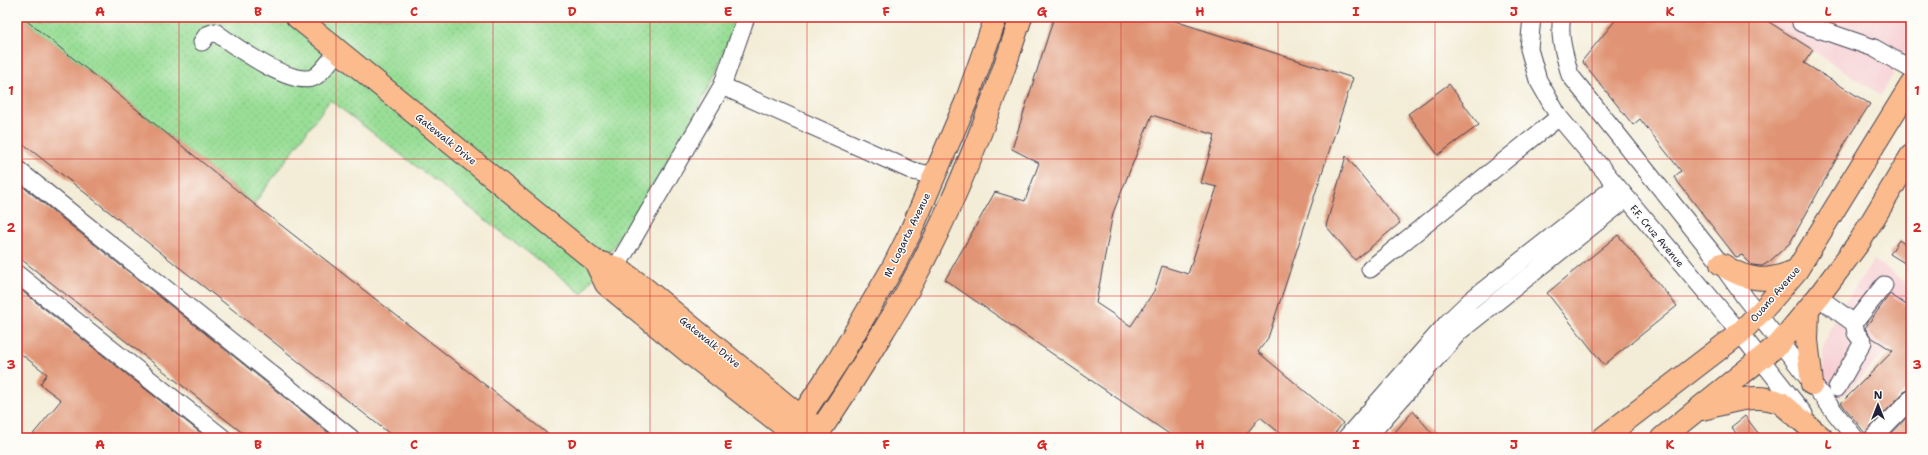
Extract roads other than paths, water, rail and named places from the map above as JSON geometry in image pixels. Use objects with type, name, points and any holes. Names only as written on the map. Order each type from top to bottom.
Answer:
[{"type":"main road","name":"Gatewalk Drive","points":[[297,17],[611,276],[643,287],[795,432],[822,435]]},
{"type":"main road","name":"M. Logarta Avenue","points":[[795,432],[892,269],[910,233],[966,102],[996,17]]},
{"type":"main road","points":[[822,435],[908,289],[932,245],[952,203],[988,113],[1020,17]]},
{"type":"main road","name":"Ouano Avenue","points":[[1603,438],[1740,333],[1758,315],[1797,270],[1911,85]]},
{"type":"main road","points":[[1662,438],[1780,343],[1813,303],[1860,241],[1911,156]]},
{"type":"main road","points":[[910,233],[932,245]]},
{"type":"main road","points":[[1721,264],[1734,273],[1750,278],[1766,279],[1782,276],[1797,270]]},
{"type":"main road","points":[[1812,384],[1807,340],[1813,303]]},
{"type":"main road","points":[[1697,410],[1754,397],[1764,397],[1781,403],[1822,438]]},
{"type":"street","points":[[611,276],[722,86],[746,17]]},
{"type":"street","name":"F.F. Cruz Avenue","points":[[1532,17],[1530,49],[1538,80],[1559,117],[1626,199],[1740,333],[1822,438]]},
{"type":"street","points":[[1562,17],[1561,24],[1563,49],[1570,74],[1721,264],[1758,315],[1855,438]]},
{"type":"street","points":[[1801,23],[1874,48],[1911,69]]},
{"type":"street","points":[[202,42],[207,34],[216,32],[269,67],[288,76],[304,79],[315,77],[338,51]]},
{"type":"street","points":[[722,86],[913,171],[935,176]]},
{"type":"street","points":[[1370,270],[1559,117]]},
{"type":"street","points":[[17,169],[351,438]]},
{"type":"street","points":[[1367,438],[1454,327],[1472,300],[1616,186]]},
{"type":"street","points":[[1346,438],[1454,327],[1626,199]]},
{"type":"street","points":[[17,274],[223,438]]},
{"type":"street","points":[[1837,388],[1859,335],[1884,285]]},
{"type":"street","points":[[1813,303],[1859,335]]},
{"type":"street","points":[[1873,438],[1911,399]]}]
